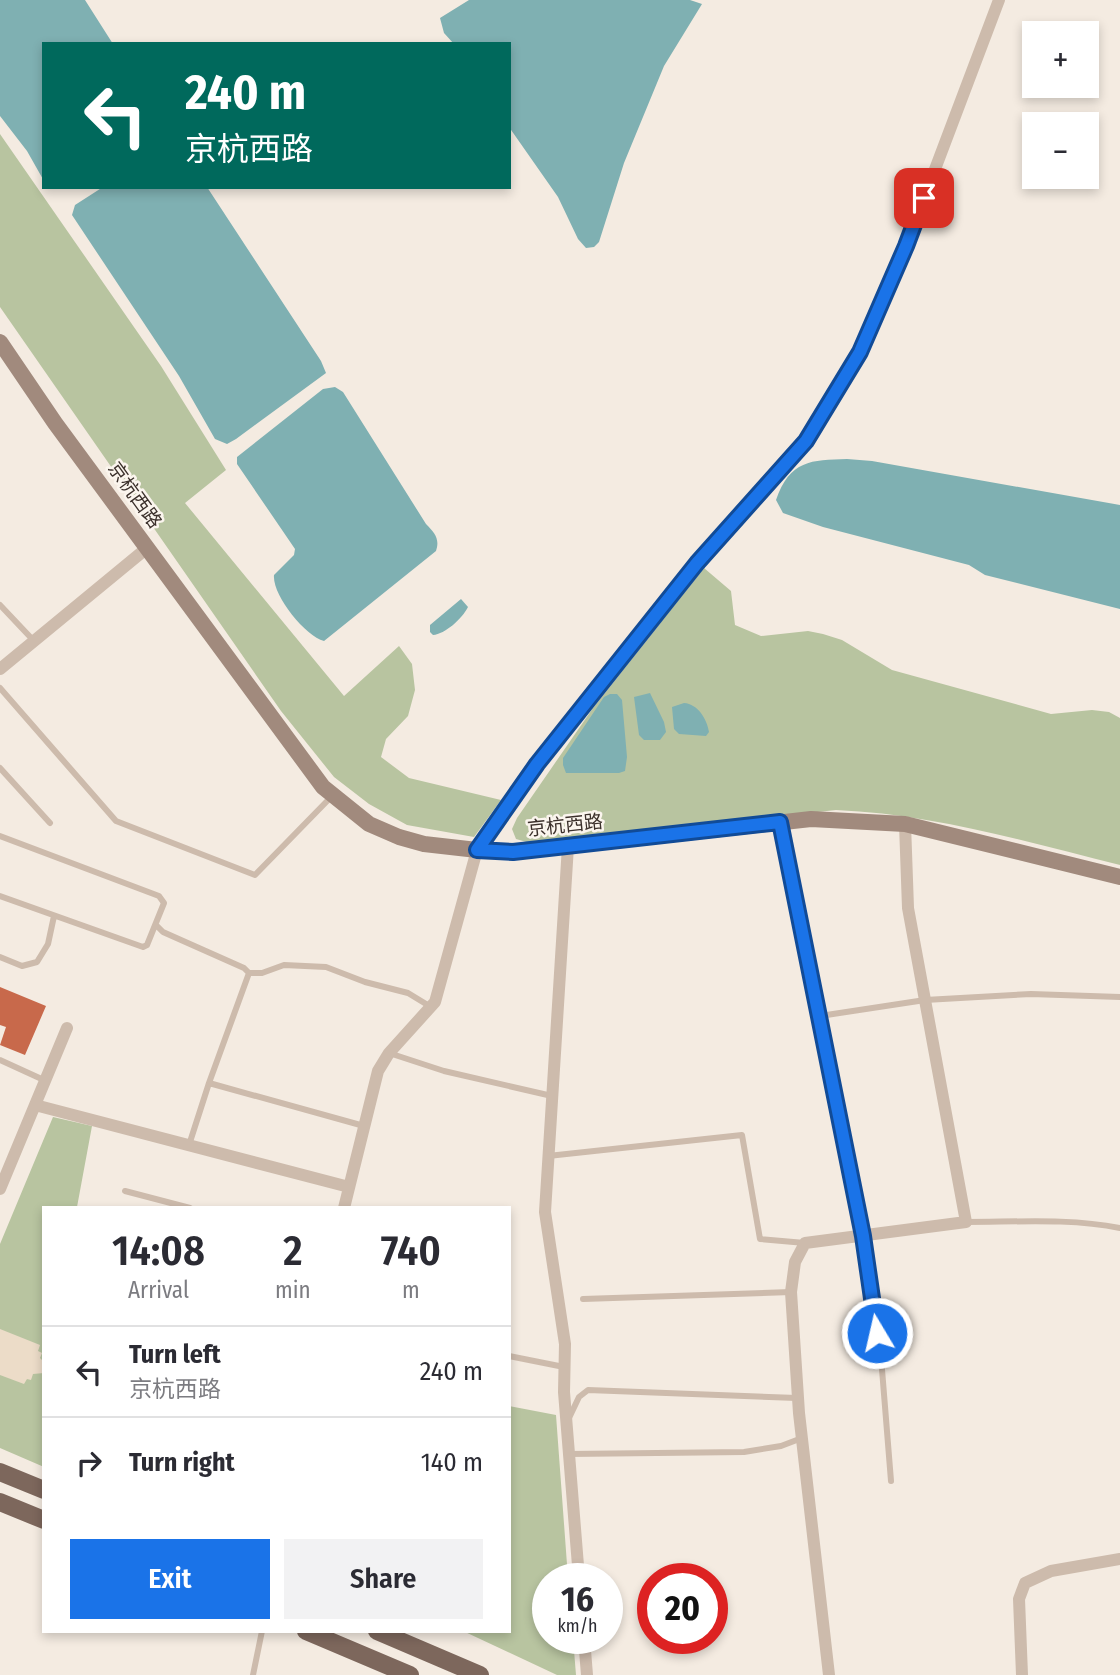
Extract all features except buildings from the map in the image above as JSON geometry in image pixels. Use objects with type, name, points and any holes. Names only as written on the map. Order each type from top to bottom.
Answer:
[{"type":"main road","name":"京杭西路","points":[[0,342],[55,423],[323,787],[369,824],[424,844],[513,852],[811,819],[905,824],[1120,877]]},
{"type":"main road","points":[[0,1472],[42,1489]]},
{"type":"main road","points":[[0,1502],[42,1519]]},
{"type":"main road","points":[[311,1633],[410,1675]]},
{"type":"main road","points":[[382,1633],[480,1675]]},
{"type":"street","points":[[344,1206],[378,1071],[389,1054],[435,1002],[477,850],[537,764],[680,584],[806,441],[860,352],[906,246],[999,0]]},
{"type":"street","points":[[0,668],[147,548]]},
{"type":"street","points":[[829,1675],[798,1398],[791,1292],[795,1262],[805,1243],[966,1222],[908,908],[905,824]]},
{"type":"street","points":[[568,846],[545,1212],[565,1344],[566,1422],[578,1563]]},
{"type":"street","points":[[0,1189],[67,1028]]},
{"type":"street","points":[[36,1105],[349,1187]]},
{"type":"street","points":[[1022,1675],[1019,1599],[1024,1583],[1051,1571],[1120,1559]]},
{"type":"street","points":[[585,1654],[586,1675]]},
{"type":"lane","points":[[0,605],[34,641]]},
{"type":"lane","points":[[0,688],[116,821],[255,875],[333,795]]},
{"type":"lane","points":[[0,768],[50,823]]},
{"type":"lane","points":[[780,822],[863,1236],[881,1357],[891,1481]]},
{"type":"lane","points":[[0,836],[159,896],[164,903],[147,945],[143,947],[0,896]]},
{"type":"lane","points":[[0,957],[22,966],[37,962],[47,944],[54,916]]},
{"type":"lane","points":[[156,925],[163,932],[244,968],[249,974]]},
{"type":"lane","points":[[249,974],[262,973],[284,965],[326,967],[365,982],[408,993],[431,1007]]},
{"type":"lane","points":[[189,1145],[249,974]]},
{"type":"lane","points":[[820,1016],[925,1000],[1031,995],[1120,997]]},
{"type":"lane","points":[[389,1054],[444,1071],[552,1096]]},
{"type":"lane","points":[[0,1060],[46,1081]]},
{"type":"lane","points":[[209,1083],[364,1126]]},
{"type":"lane","points":[[548,1156],[742,1135],[760,1240],[805,1243]]},
{"type":"lane","points":[[125,1191],[182,1206]]},
{"type":"lane","points":[[966,1222],[1038,1222],[1120,1228]]},
{"type":"lane","points":[[583,1299],[791,1292]]},
{"type":"lane","points":[[511,1356],[564,1367]]},
{"type":"lane","points":[[566,1422],[579,1397],[588,1390],[798,1398]]},
{"type":"lane","points":[[569,1454],[744,1452],[781,1446],[802,1438]]},
{"type":"lane","points":[[253,1675],[262,1633]]},
{"type":"green space","points":[[0,134],[161,366],[226,470],[185,503],[344,696],[399,646],[412,664],[415,690],[408,716],[386,739],[381,757],[409,778],[501,800],[474,837],[407,825],[369,804],[334,777],[281,711],[0,307]]},
{"type":"green space","points":[[704,568],[731,591],[735,625],[761,636],[808,631],[823,634],[842,640],[892,670],[1051,714],[1092,710],[1109,712],[1120,718],[1120,865],[944,823],[836,810],[530,843],[516,839],[512,829],[517,818],[593,708]]},
{"type":"green space","points":[[53,1117],[92,1126],[77,1206],[42,1206],[42,1466],[0,1448],[0,1244]]},
{"type":"green space","points":[[511,1406],[556,1415],[567,1563],[532,1563],[532,1654],[574,1654],[576,1675],[557,1675],[467,1633],[511,1633]]},
{"type":"shaded area","points":[[0,1329],[40,1345],[38,1351],[42,1353],[42,1373],[33,1374],[31,1380],[27,1379],[24,1384],[0,1375]]},
{"type":"water","points":[[0,0],[85,0],[112,42],[42,42],[42,177],[27,151],[0,116]]},
{"type":"water","points":[[469,0],[690,0],[702,4],[664,66],[624,163],[599,242],[594,247],[586,248],[578,239],[558,197],[511,130],[511,42],[452,42],[444,33],[440,18]]},
{"type":"water","points":[[100,189],[208,189],[321,361],[326,373],[236,439],[227,444],[215,439],[179,376],[72,215],[75,205]]},
{"type":"water","points":[[335,387],[343,392],[434,533],[437,543],[436,551],[324,641],[316,638],[299,623],[278,593],[274,575],[294,555],[295,549],[237,464],[237,457],[323,389]]},
{"type":"water","points":[[847,459],[872,461],[1120,505],[1120,609],[985,575],[969,565],[823,527],[783,513],[776,500],[788,477],[795,470],[812,462]]},
{"type":"water","points":[[461,599],[468,607],[462,616],[448,629],[433,635],[430,625]]},
{"type":"water","points":[[650,693],[664,722],[666,732],[660,740],[644,740],[639,735],[634,697]]},
{"type":"water","points":[[617,694],[622,700],[627,757],[625,771],[566,773],[563,758],[604,697]]},
{"type":"water","points":[[684,703],[694,706],[701,713],[709,732],[706,736],[679,734],[674,729],[672,707]]},
{"type":"route","points":[[877,1333],[863,1236],[780,822],[513,852],[477,850],[537,764],[697,563],[806,441],[860,352],[924,198]]}]
